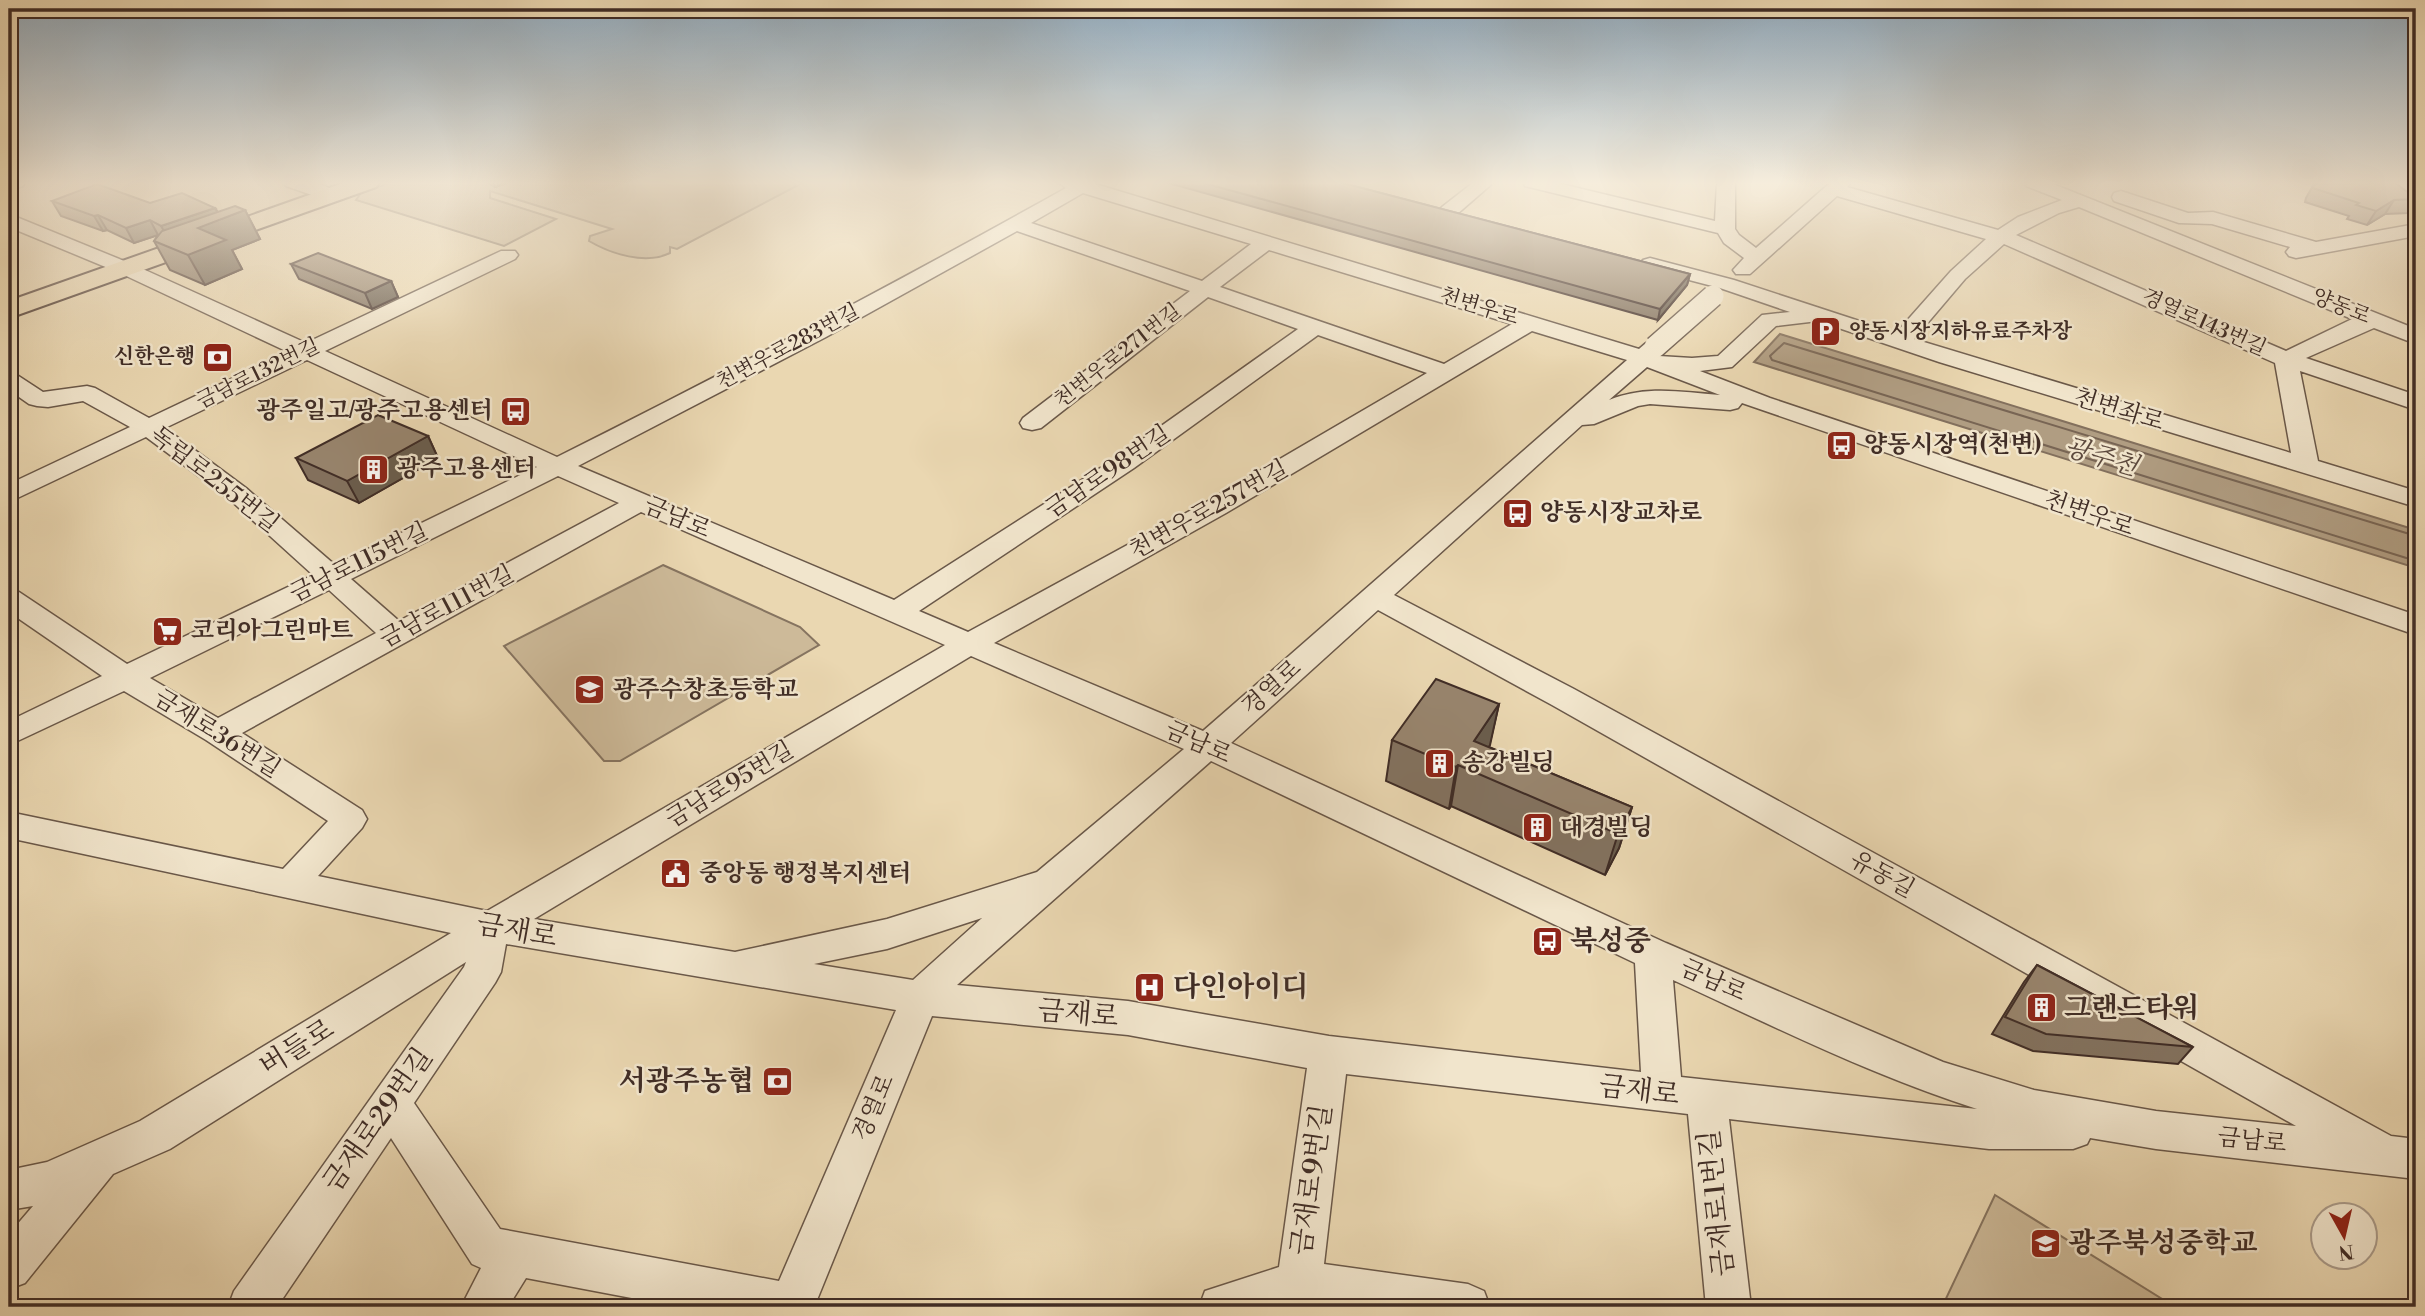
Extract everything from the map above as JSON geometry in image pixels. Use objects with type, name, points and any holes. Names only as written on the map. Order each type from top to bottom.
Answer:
[{"type":"main road","points":[[9,310],[197,243]]},
{"type":"street","name":"금남로","points":[[65,243],[127,269],[558,467],[1207,746],[1653,954],[1835,1036],[1939,1079],[2034,1110],[2156,1130],[2407,1162]]},
{"type":"street","name":"천변우로283번길","points":[[558,467],[981,243]]},
{"type":"street","name":"천변우로271번길","points":[[1071,243],[1315,327]]},
{"type":"street","name":"천변우로271번길","points":[[1032,423],[1264,243]]},
{"type":"street","name":"천변우로","points":[[1271,243],[1531,322],[1648,352],[1762,403],[2416,625]]},
{"type":"street","points":[[1737,243],[1757,258]]},
{"type":"street","name":"경열로","points":[[791,1307],[920,998],[949,968],[1207,746],[1559,430],[1773,243]]},
{"type":"street","points":[[1900,342],[1961,270],[1991,243]]},
{"type":"street","name":"경열로143번길","points":[[2020,243],[2286,359],[2416,403]]},
{"type":"street","name":"양동로","points":[[2183,243],[2416,337]]},
{"type":"street","points":[[2299,243],[2314,248]]},
{"type":"street","points":[[2239,266],[2340,243]]},
{"type":"street","name":"금남로132번길","points":[[9,494],[508,255]]},
{"type":"street","name":"천변좌로","points":[[1634,260],[1720,290],[1823,316],[1900,342],[2416,499]]},
{"type":"street","name":"천변좌로","points":[[1724,362],[1770,320],[1823,316]]},
{"type":"street","points":[[2306,467],[2286,359],[2361,323],[2375,321]]},
{"type":"street","name":"천변우로257번길","points":[[969,644],[1217,508],[1531,322]]},
{"type":"street","points":[[1315,327],[1448,373]]},
{"type":"street","name":"금남로98번길","points":[[897,612],[1125,463],[1315,327]]},
{"type":"street","points":[[1648,352],[1692,365],[1724,362]]},
{"type":"street","name":"천변우로","points":[[1724,362],[1738,388],[1762,403]]},
{"type":"street","name":"독립로255번길","points":[[9,380],[37,399],[48,400],[87,393],[148,427],[236,493],[396,634]]},
{"type":"street","points":[[1559,430],[1633,399],[1650,397],[1725,402],[1819,422]]},
{"type":"street","name":"금남로115번길","points":[[9,734],[558,467]]},
{"type":"street","name":"금남로111번길","points":[[217,732],[640,502]]},
{"type":"street","name":"유동길","points":[[1374,596],[1563,697],[2407,1162]]},
{"type":"street","name":"금재로36번길","points":[[9,600],[125,677],[351,818],[290,884]]},
{"type":"street","name":"금남로95번길","points":[[491,927],[969,644]]},
{"type":"street","name":"금재로","points":[[9,825],[491,927],[920,998],[1128,1018],[1329,1054],[1989,1130],[2156,1130]]},
{"type":"street","points":[[727,966],[887,934],[1050,881]]},
{"type":"street","name":"금재로29번길","points":[[250,1307],[482,972],[491,927]]},
{"type":"street","name":"버들로","points":[[9,1190],[49,1182],[98,1162],[166,1128],[491,927]]},
{"type":"street","points":[[1653,954],[1662,1093]]},
{"type":"street","name":"금재로9번길","points":[[1297,1295],[1329,1054]]},
{"type":"street","name":"금재로1번길","points":[[1707,1098],[1728,1307]]},
{"type":"street","points":[[390,1102],[486,1248],[797,1307]]},
{"type":"street","name":"버들로","points":[[9,1266],[98,1162]]},
{"type":"street","points":[[483,1307],[515,1255]]},
{"type":"street","points":[[1221,1307],[1297,1295],[1468,1307]]},
{"type":"shaded area","points":[[594,243],[688,243],[677,249],[670,247],[670,253],[650,258],[608,250]]},
{"type":"shaded area","points":[[663,565],[800,627],[819,645],[620,761],[604,761],[504,646]]},
{"type":"shaded area","points":[[1995,1195],[2175,1307],[1942,1307]]},
{"type":"water","name":"광주천","points":[[1780,334],[2416,530],[2416,568],[1754,362]]},
{"type":"building","points":[[160,243],[217,243],[188,255]]},
{"type":"building","points":[[1422,243],[1573,243],[1690,274],[1660,309]]},
{"type":"building","points":[[318,253],[391,281],[365,293],[291,264]]},
{"type":"building","points":[[378,415],[428,436],[347,481],[296,458]]},
{"type":"building","points":[[1436,679],[1499,704],[1474,741],[1632,807],[1618,834],[1458,765],[1456,767],[1392,740]]},
{"type":"building","points":[[2037,965],[2193,1047],[2046,1034],[2005,1017]]},
{"type":"place","name":"양동시장지하유료주차장","points":[[1826,332]]},
{"type":"place","name":"신한은행","points":[[218,357]]},
{"type":"place","name":"광주일고/광주고용센터","points":[[516,411]]},
{"type":"place","name":"양동시장역(천변)","points":[[1841,445]]},
{"type":"place","name":"광주고용센터","points":[[374,469]]},
{"type":"place","name":"양동시장교차로","points":[[1517,513]]},
{"type":"place","name":"코리아그린마트","points":[[168,631]]},
{"type":"place","name":"광주수창초등학교","points":[[590,690]]},
{"type":"place","name":"송강빌딩","points":[[1439,763]]},
{"type":"place","name":"대경빌딩","points":[[1537,828]]},
{"type":"place","name":"중앙동 행정복지센터","points":[[676,874]]},
{"type":"place","name":"북성중","points":[[1547,941]]},
{"type":"place","name":"다인아이디","points":[[1150,987]]},
{"type":"place","name":"그랜드타워","points":[[2041,1008]]},
{"type":"place","name":"서광주농협","points":[[777,1081]]},
{"type":"place","name":"광주북성중학교","points":[[2045,1243]]}]
